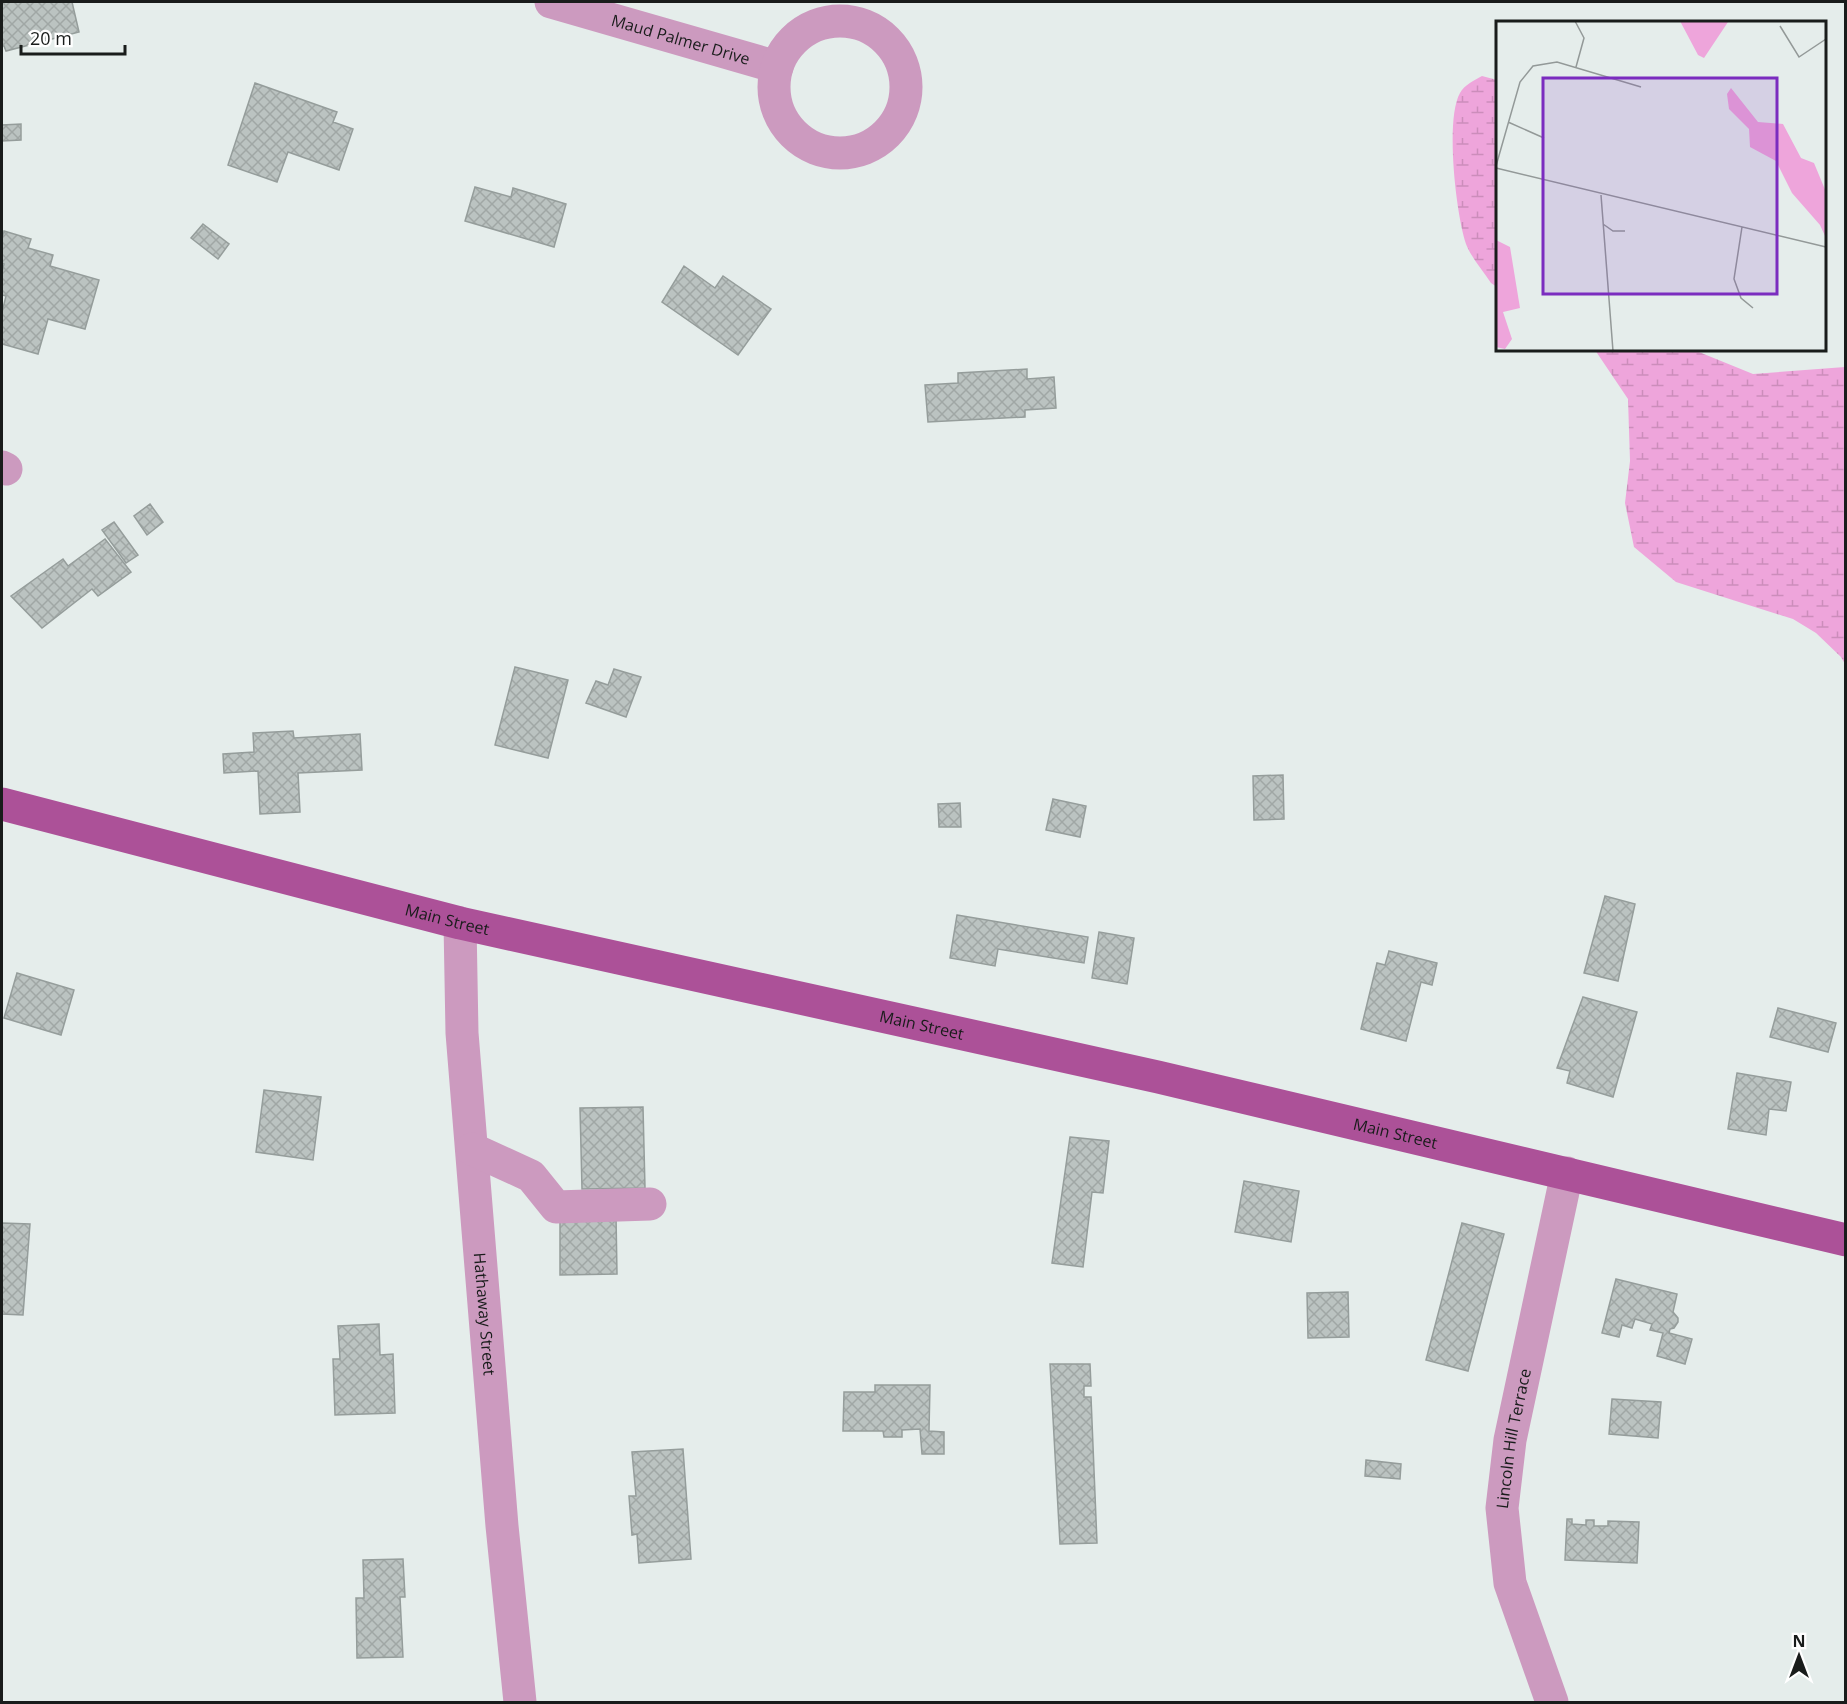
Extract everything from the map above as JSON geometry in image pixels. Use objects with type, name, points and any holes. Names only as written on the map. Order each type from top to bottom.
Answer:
[{"type":"main road","name":"Main Street","points":[[2,804],[460,923],[1158,1077],[1845,1240]]},
{"type":"street","name":"Maud Palmer Drive","points":[[552,2],[777,67]]},
{"type":"street","points":[[834,21],[860,23],[883,35],[899,56],[906,80],[904,106],[892,129],[871,145],[847,153],[821,150],[798,138],[781,118],[774,93],[777,67],[789,45],[809,28],[834,21]]},
{"type":"street","name":"Hathaway Street","points":[[460,923],[462,1033],[502,1526],[520,1702]]},
{"type":"street","points":[[472,1149],[531,1176],[555,1207],[650,1204]]},
{"type":"street","name":"Lincoln Hill Terrace","points":[[1552,1702],[1510,1583],[1502,1508],[1510,1440],[1567,1173]]},
{"type":"green space","points":[[1482,76],[1496,80],[1496,286],[1491,283],[1466,244],[1456,190],[1453,123],[1460,93]]},
{"type":"green space","points":[[1596,351],[1696,351],[1753,374],[1845,367],[1845,664],[1841,657],[1816,633],[1793,619],[1676,582],[1634,547],[1625,503],[1630,461],[1628,399]]},
{"type":"building","points":[[2,2],[72,2],[79,32],[6,51],[2,46]]},
{"type":"building","points":[[255,83],[337,112],[333,122],[353,129],[339,170],[288,152],[277,182],[228,165]]},
{"type":"building","points":[[21,124],[21,140],[2,141],[2,125]]},
{"type":"building","points":[[475,187],[511,197],[513,188],[566,204],[554,247],[465,221]]},
{"type":"building","points":[[203,224],[229,244],[218,259],[191,238]]},
{"type":"building","points":[[4,231],[31,239],[28,248],[53,255],[50,266],[99,280],[85,329],[48,319],[38,354],[2,344],[2,312],[6,296],[2,295]]},
{"type":"building","points":[[684,266],[715,288],[723,276],[771,309],[738,355],[662,302]]},
{"type":"building","points":[[1027,369],[1027,379],[1054,377],[1056,408],[1025,410],[1025,417],[928,422],[925,385],[958,383],[958,373]]},
{"type":"building","points":[[150,504],[163,522],[147,535],[134,516]]},
{"type":"building","points":[[114,522],[138,555],[126,563],[102,530]]},
{"type":"building","points":[[105,539],[131,572],[98,596],[92,589],[42,628],[11,596],[63,559],[68,566]]},
{"type":"building","points":[[515,667],[568,680],[548,758],[495,745]]},
{"type":"building","points":[[614,669],[641,677],[626,717],[586,703],[596,681],[608,685]]},
{"type":"building","points":[[293,731],[294,738],[360,734],[362,770],[298,773],[300,812],[260,814],[258,771],[224,773],[223,754],[254,752],[253,733]]},
{"type":"building","points":[[1283,775],[1284,819],[1254,820],[1253,776]]},
{"type":"building","points":[[1053,799],[1086,806],[1080,837],[1046,830]]},
{"type":"building","points":[[960,803],[961,827],[939,827],[938,804]]},
{"type":"building","points":[[1605,896],[1635,904],[1618,981],[1584,973]]},
{"type":"building","points":[[957,915],[1088,937],[1084,963],[998,949],[995,966],[950,958]]},
{"type":"building","points":[[1099,932],[1134,938],[1127,984],[1092,978]]},
{"type":"building","points":[[1389,951],[1437,963],[1432,985],[1421,982],[1406,1041],[1361,1029],[1377,963],[1385,965]]},
{"type":"building","points":[[17,973],[74,990],[61,1035],[4,1018]]},
{"type":"building","points":[[1583,997],[1637,1012],[1613,1097],[1567,1083],[1570,1071],[1557,1068]]},
{"type":"building","points":[[1778,1008],[1836,1023],[1828,1052],[1770,1037]]},
{"type":"building","points":[[1737,1073],[1791,1082],[1786,1111],[1769,1109],[1766,1135],[1728,1129]]},
{"type":"building","points":[[264,1090],[321,1097],[313,1160],[256,1152]]},
{"type":"building","points":[[643,1107],[645,1188],[582,1189],[580,1108]]},
{"type":"building","points":[[1070,1137],[1109,1141],[1103,1193],[1092,1192],[1083,1267],[1052,1263]]},
{"type":"building","points":[[1244,1181],[1299,1191],[1291,1242],[1235,1232]]},
{"type":"building","points":[[616,1215],[617,1274],[560,1275],[560,1216]]},
{"type":"building","points":[[2,1223],[30,1224],[23,1315],[2,1314]]},
{"type":"building","points":[[1462,1223],[1504,1234],[1468,1371],[1426,1360]]},
{"type":"building","points":[[1616,1279],[1677,1294],[1673,1312],[1678,1322],[1669,1333],[1692,1339],[1685,1364],[1657,1356],[1663,1333],[1650,1330],[1652,1324],[1635,1319],[1632,1328],[1622,1325],[1619,1337],[1602,1333]]},
{"type":"building","points":[[1348,1292],[1349,1337],[1308,1338],[1307,1293]]},
{"type":"building","points":[[379,1324],[380,1355],[393,1354],[395,1413],[335,1415],[333,1359],[340,1359],[338,1326]]},
{"type":"building","points":[[1050,1364],[1090,1364],[1091,1386],[1084,1386],[1084,1397],[1091,1397],[1097,1543],[1060,1544]]},
{"type":"building","points":[[875,1385],[930,1385],[929,1431],[944,1432],[944,1454],[922,1454],[920,1429],[902,1430],[902,1437],[884,1437],[883,1431],[843,1431],[844,1392],[875,1392]]},
{"type":"building","points":[[1612,1399],[1661,1402],[1658,1438],[1609,1434]]},
{"type":"building","points":[[683,1449],[691,1559],[639,1563],[637,1534],[632,1535],[629,1496],[636,1496],[632,1452]]},
{"type":"building","points":[[1366,1460],[1401,1464],[1400,1479],[1365,1476]]},
{"type":"building","points":[[1567,1519],[1572,1519],[1572,1524],[1586,1525],[1586,1520],[1594,1520],[1594,1526],[1608,1526],[1608,1521],[1639,1522],[1637,1563],[1565,1560]]},
{"type":"building","points":[[403,1559],[405,1597],[400,1597],[403,1657],[357,1658],[356,1598],[364,1598],[363,1560]]}]
